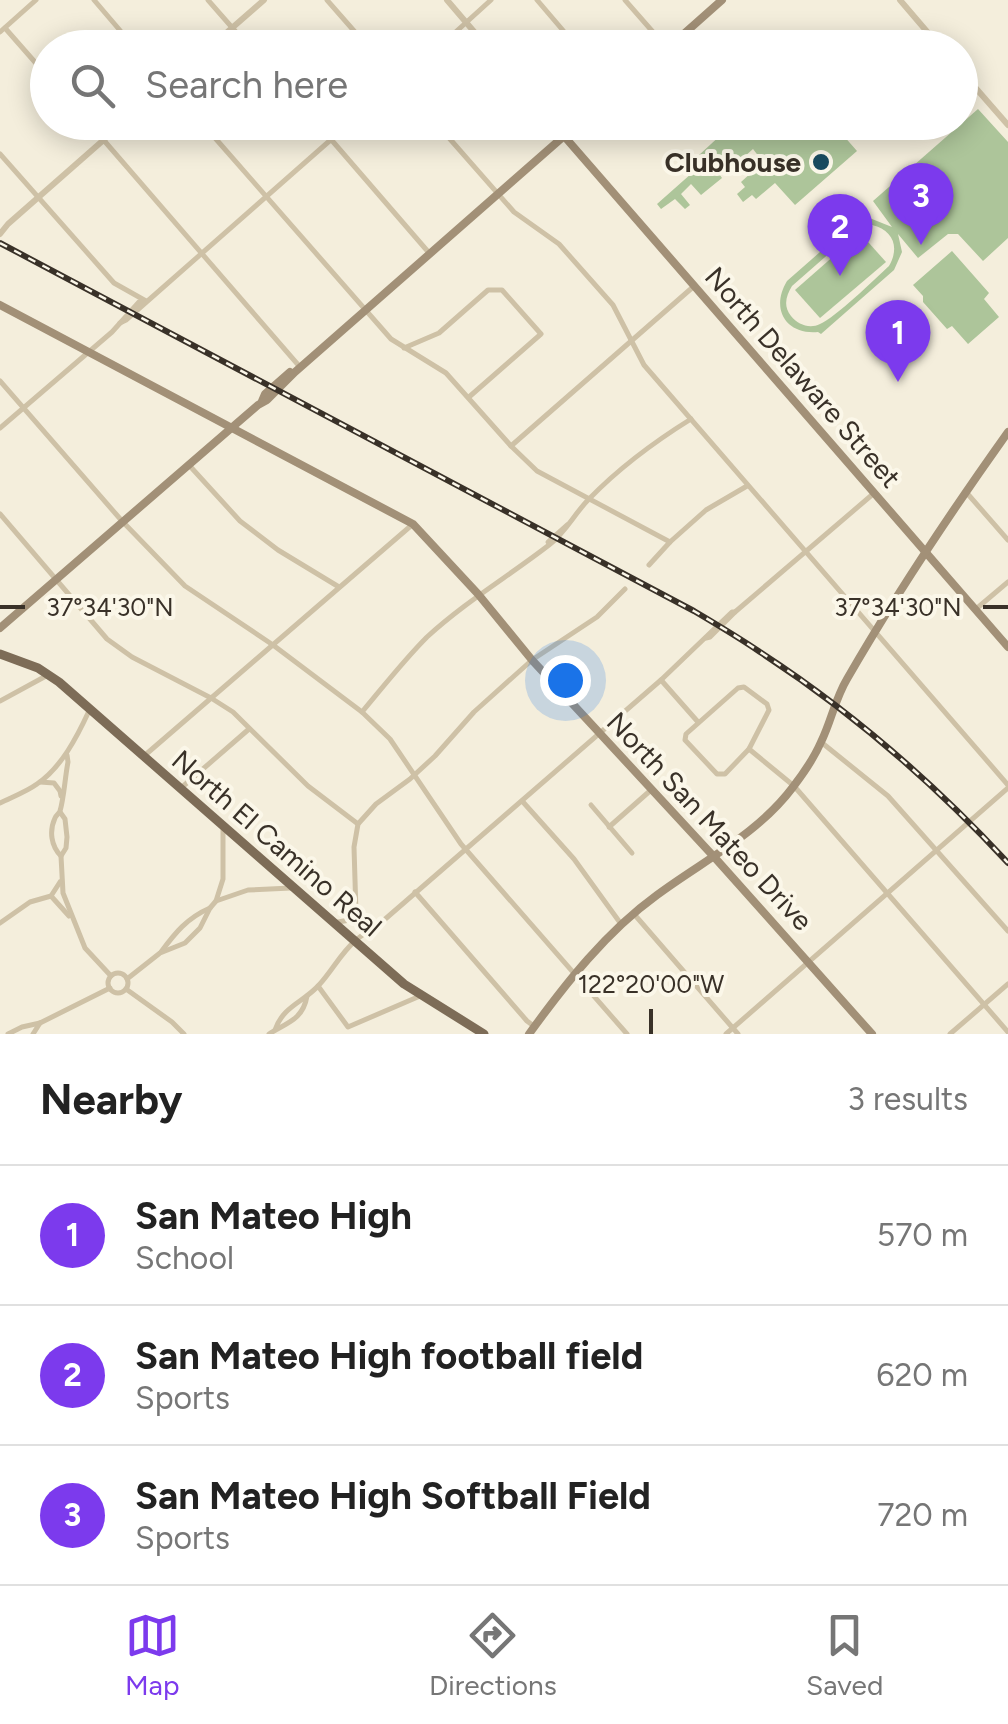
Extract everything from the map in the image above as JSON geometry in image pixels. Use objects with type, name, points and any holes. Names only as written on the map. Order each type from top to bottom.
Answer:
[{"type":"main road","points":[[687,30],[718,1]]},
{"type":"main road","points":[[0,628],[559,140]]},
{"type":"main road","name":"North Delaware Street","points":[[568,140],[1008,647]]},
{"type":"main road","name":"North San Mateo Drive","points":[[0,304],[413,524],[872,1034]]},
{"type":"main road","points":[[532,1030],[574,973],[634,914],[743,838],[794,786],[822,742],[842,689],[875,631],[1008,432]]},
{"type":"main road","name":"North El Camino Real","points":[[0,654],[49,674],[420,996],[484,1034]]},
{"type":"street","points":[[30,59],[2,30],[36,0]]},
{"type":"street","points":[[94,0],[120,30]]},
{"type":"street","points":[[208,0],[235,30]]},
{"type":"street","points":[[229,30],[264,0]]},
{"type":"street","points":[[327,0],[353,30]]},
{"type":"street","points":[[447,0],[473,30]]},
{"type":"street","points":[[459,30],[491,0]]},
{"type":"street","points":[[536,0],[562,30]]},
{"type":"street","points":[[626,0],[652,30]]},
{"type":"street","points":[[900,0],[926,30]]},
{"type":"street","points":[[978,91],[1008,125]]},
{"type":"street","points":[[2,226],[103,140],[298,369]]},
{"type":"street","points":[[217,140],[391,339],[446,374],[538,472],[670,542]]},
{"type":"street","points":[[0,428],[89,352],[139,302],[146,301],[331,140],[430,254]]},
{"type":"street","points":[[450,140],[520,219],[559,244],[613,305],[644,365],[1008,786],[735,1031],[726,1034]]},
{"type":"street","points":[[0,154],[114,283],[146,301]]},
{"type":"street","points":[[511,446],[695,285]]},
{"type":"street","points":[[404,348],[439,333],[488,290],[502,290],[541,334],[468,397]]},
{"type":"street","points":[[0,381],[122,521],[185,586],[273,645],[362,712],[390,739],[466,849],[627,1034]]},
{"type":"street","points":[[362,712],[426,638],[478,594],[544,549],[588,499],[655,442],[691,419]]},
{"type":"street","points":[[188,464],[240,522],[339,588]]},
{"type":"street","points":[[649,565],[706,510],[748,486]]},
{"type":"street","points":[[966,492],[1008,540]]},
{"type":"street","points":[[272,1032],[290,1006],[318,986],[354,941],[376,927],[522,802],[720,623],[873,494]]},
{"type":"street","points":[[0,514],[107,639],[132,658],[233,712],[308,786],[358,824]]},
{"type":"street","points":[[144,756],[413,524]]},
{"type":"street","points":[[976,609],[1008,582]]},
{"type":"street","points":[[334,923],[350,920],[356,913],[354,847],[358,824],[376,804],[414,776],[474,712],[532,660],[597,617],[624,589]]},
{"type":"street","points":[[0,701],[49,674]]},
{"type":"street","points":[[661,680],[698,722]]},
{"type":"street","points":[[744,687],[767,704],[768,710],[750,750],[724,774],[717,774],[685,740],[698,722],[738,688],[744,687]]},
{"type":"street","points":[[0,803],[39,783],[66,753],[90,708]]},
{"type":"street","points":[[181,788],[249,729]]},
{"type":"street","points":[[822,742],[888,796],[1008,931]]},
{"type":"street","points":[[750,750],[794,786],[1008,1032]]},
{"type":"street","points":[[61,856],[52,840],[54,822],[60,812],[66,753]]},
{"type":"street","points":[[39,783],[54,784],[61,799]]},
{"type":"street","points":[[609,826],[651,790]]},
{"type":"street","points":[[522,802],[574,860],[622,926]]},
{"type":"street","points":[[591,806],[632,853]]},
{"type":"street","points":[[60,812],[68,837],[61,856],[63,893],[84,948],[111,976]]},
{"type":"street","points":[[160,953],[186,942],[200,928],[216,901],[223,879],[223,825]]},
{"type":"street","points":[[0,922],[30,902],[51,896],[62,879]]},
{"type":"street","points":[[216,901],[248,890],[294,888]]},
{"type":"street","points":[[415,892],[532,1030]]},
{"type":"street","points":[[51,896],[73,920]]},
{"type":"street","points":[[126,989],[127,979],[160,953],[190,919],[210,908]]},
{"type":"street","points":[[356,913],[376,927]]},
{"type":"street","points":[[634,914],[735,1031]]},
{"type":"street","points":[[111,976],[120,974],[127,979]]},
{"type":"street","points":[[111,976],[110,988],[117,993],[126,989]]},
{"type":"street","points":[[950,1034],[1008,984]]},
{"type":"street","points":[[318,986],[348,1027],[420,996]]},
{"type":"street","points":[[8,1034],[40,1023],[110,988]]},
{"type":"street","points":[[126,989],[184,1034]]},
{"type":"street","points":[[272,1032],[299,1015],[307,996]]},
{"type":"street","points":[[33,1034],[40,1023]]},
{"type":"green space","points":[[978,109],[1008,142],[1008,238],[983,261],[958,234],[948,234],[918,258],[898,234],[902,252],[894,270],[821,334],[790,325],[780,301],[787,281],[853,223],[872,219],[892,227],[873,201],[943,140],[978,140]],"holes":[[[872,225],[885,231],[894,246],[889,266],[827,320],[808,326],[794,319],[786,305],[792,286],[857,229]]]},
{"type":"green space","points":[[715,140],[847,140],[857,151],[795,205],[775,183],[756,199],[752,195],[743,202],[737,194],[745,187],[741,182],[763,162],[753,149],[734,166],[725,156],[713,165],[722,178],[701,195],[691,184],[681,194],[690,205],[685,209],[675,199],[661,209],[657,204],[692,173],[687,166]]},
{"type":"green space","points":[[860,233],[886,262],[820,318],[795,290]]},
{"type":"green space","points":[[952,251],[989,293],[984,299],[999,317],[968,344],[952,326],[947,329],[913,285]]},
{"type":"railway","points":[[0,243],[727,631],[859,724],[921,777],[1008,863]]},
{"type":"place","name":"Clubhouse","points":[[821,162]]},
{"type":"place","name":"San Mateo High Softball Field","points":[[921,245]]},
{"type":"place","name":"San Mateo High football field","points":[[840,276]]},
{"type":"place","name":"San Mateo High","points":[[898,382]]}]
